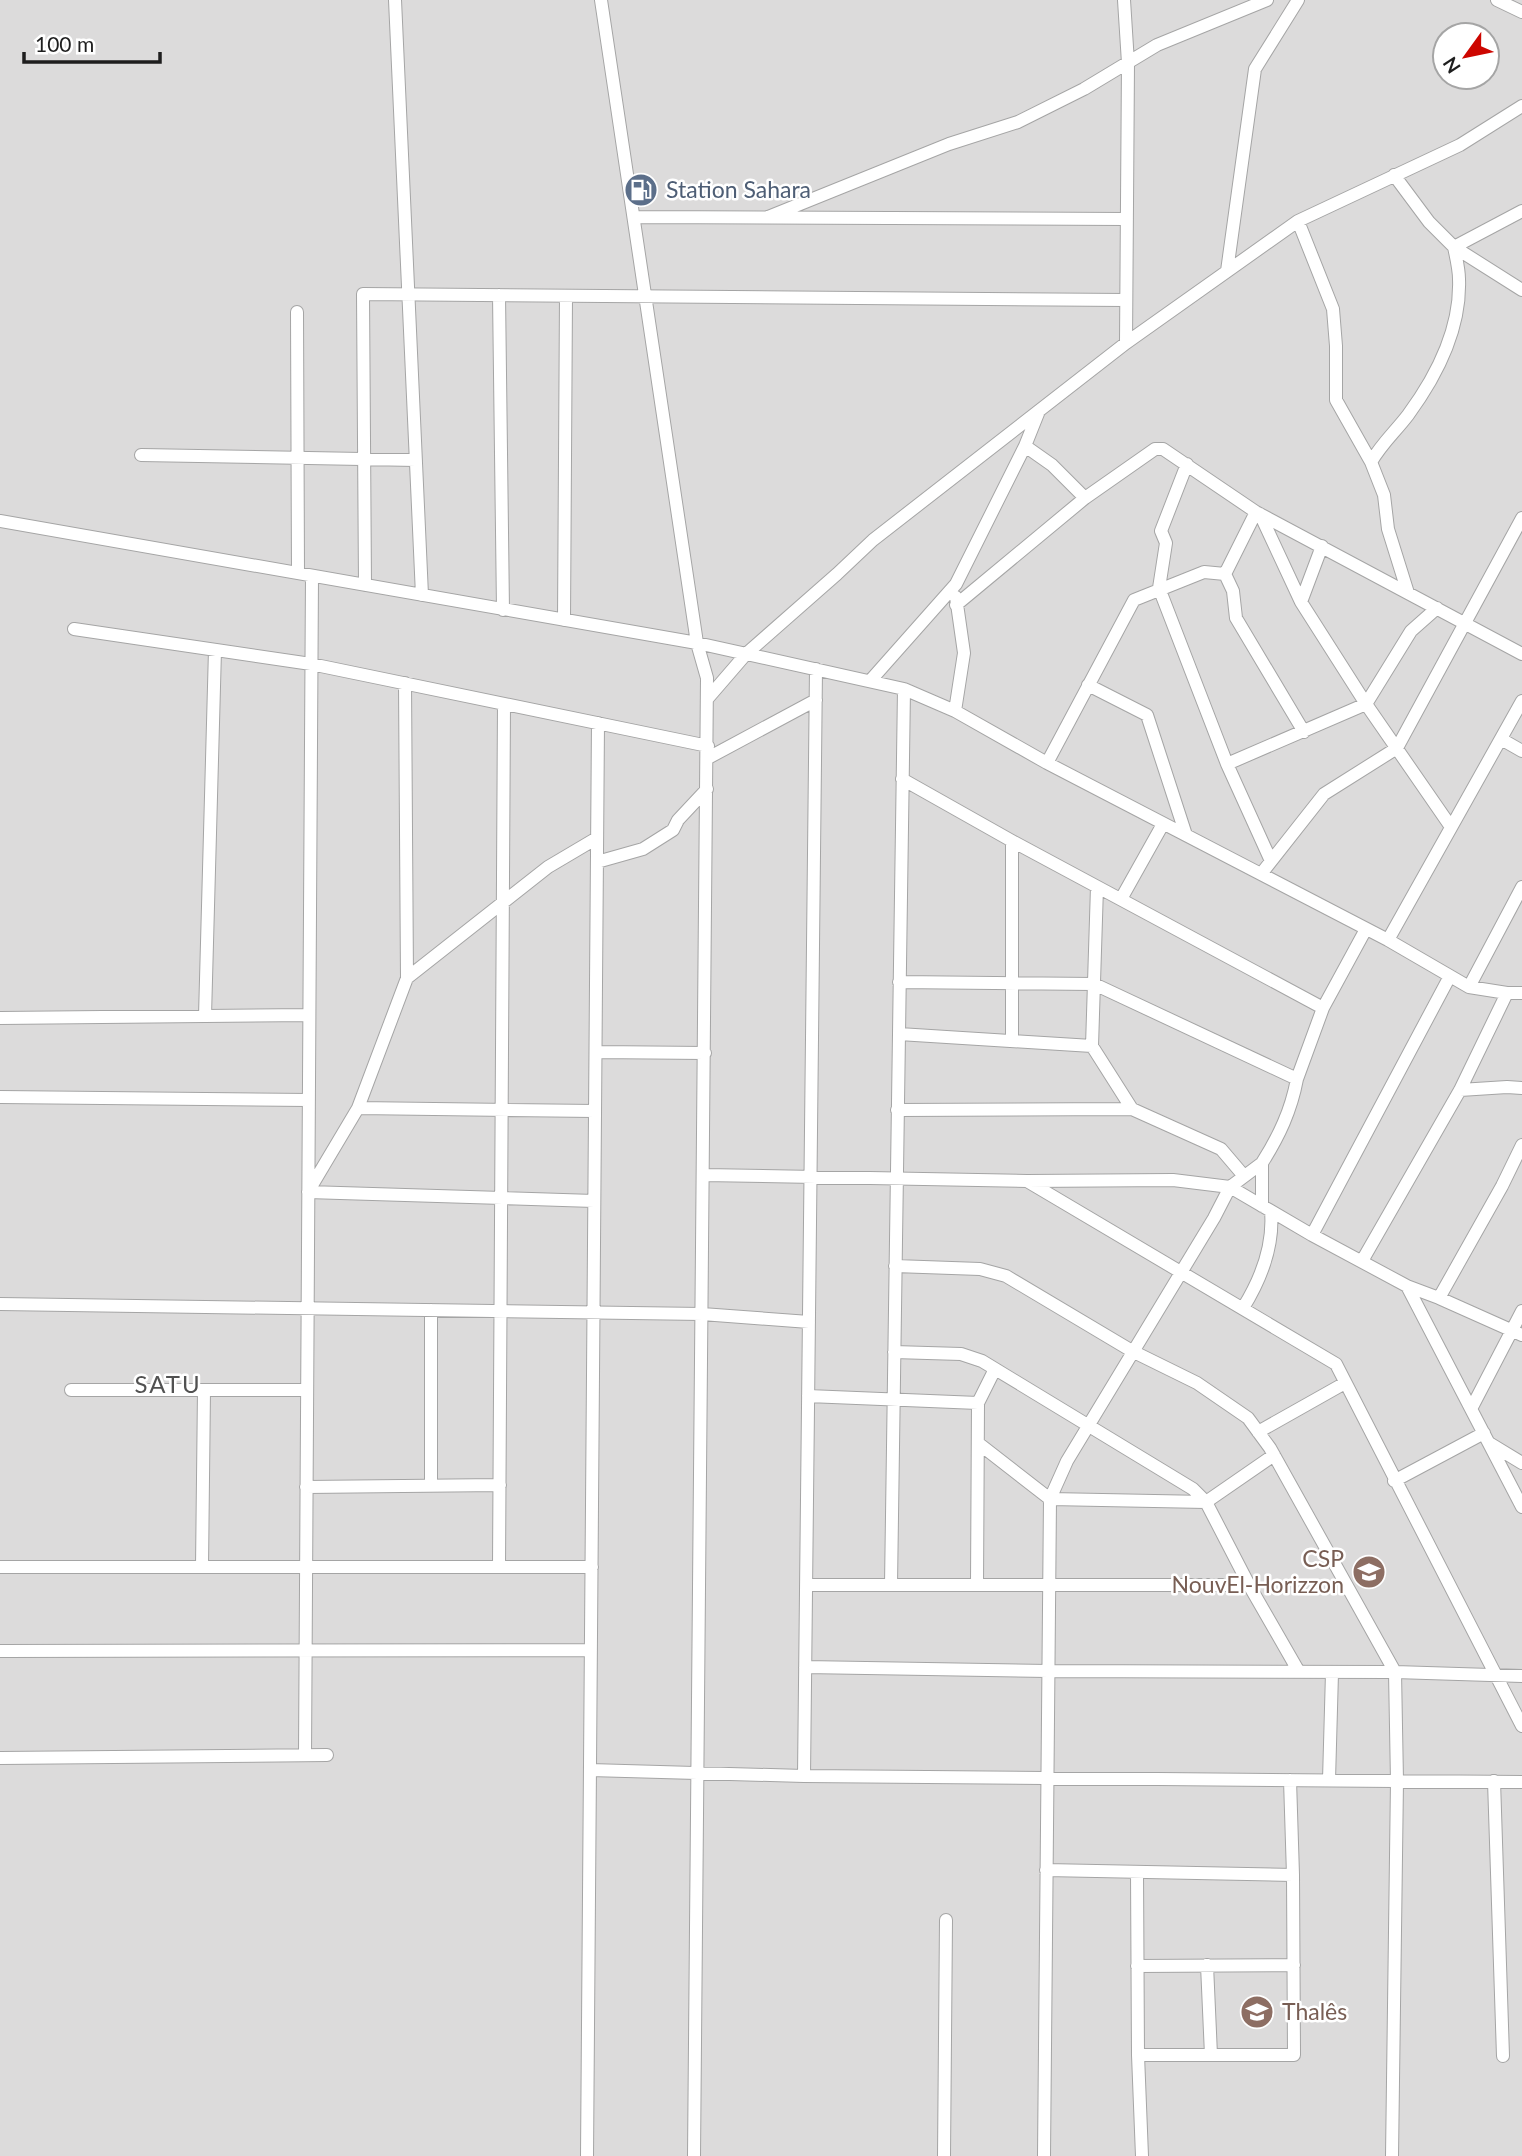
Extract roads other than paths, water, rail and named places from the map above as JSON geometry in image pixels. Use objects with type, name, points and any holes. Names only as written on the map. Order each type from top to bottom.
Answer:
[{"type":"street","points":[[395,0],[422,595]]},
{"type":"street","points":[[601,0],[697,643],[708,678],[694,2156]]},
{"type":"street","points":[[1124,0],[1128,63],[1126,343]]},
{"type":"street","points":[[768,217],[949,144],[1018,122],[1084,89],[1157,45],[1268,0]]},
{"type":"street","points":[[1227,271],[1255,69],[1298,0]]},
{"type":"street","points":[[1497,0],[1522,12]]},
{"type":"street","points":[[708,698],[746,653],[837,575],[885,529],[1126,343],[1298,221],[1460,145],[1522,106]]},
{"type":"street","points":[[1394,175],[1429,222],[1454,247],[1522,290]]},
{"type":"street","points":[[1454,247],[1522,211]]},
{"type":"street","points":[[634,217],[1127,219]]},
{"type":"street","points":[[1298,221],[1333,309],[1336,400],[1371,462],[1384,495],[1388,529],[1408,593]]},
{"type":"street","points":[[1371,462],[1382,443],[1417,402],[1436,370],[1454,329],[1459,279],[1454,247]]},
{"type":"street","points":[[365,585],[363,294],[1126,300]]},
{"type":"street","points":[[499,295],[503,610]]},
{"type":"street","points":[[564,620],[566,296]]},
{"type":"street","points":[[297,312],[298,573]]},
{"type":"street","points":[[870,681],[956,584],[1025,446],[1039,410]]},
{"type":"street","points":[[1025,446],[1052,465],[1085,498]]},
{"type":"street","points":[[956,605],[1085,498],[1155,449],[1163,449],[1258,513],[1522,654]]},
{"type":"street","points":[[141,455],[416,460]]},
{"type":"street","points":[[1187,464],[1161,531],[1166,543],[1160,588],[1227,764],[1271,861]]},
{"type":"street","points":[[1225,574],[1258,513]]},
{"type":"street","points":[[1258,513],[1301,602],[1366,704],[1451,827]]},
{"type":"street","points":[[1261,874],[1324,794],[1397,748],[1522,518]]},
{"type":"street","points":[[0,521],[697,643],[904,689],[955,711],[1047,763],[1388,940],[1469,987],[1522,993]]},
{"type":"street","points":[[1301,602],[1322,546]]},
{"type":"street","points":[[1047,763],[1134,600],[1204,572],[1225,574]]},
{"type":"street","points":[[1225,574],[1233,591],[1236,618],[1304,732]]},
{"type":"street","points":[[305,1755],[312,576]]},
{"type":"street","points":[[955,711],[964,653],[956,605],[956,584]]},
{"type":"street","points":[[1227,764],[1366,704],[1411,631],[1437,608]]},
{"type":"street","points":[[74,629],[311,664],[598,723],[708,752],[816,701]]},
{"type":"street","points":[[205,1016],[215,650]]},
{"type":"street","points":[[804,1776],[816,669]]},
{"type":"street","points":[[308,1192],[358,1108],[407,978],[405,683]]},
{"type":"street","points":[[1088,685],[1147,715],[1186,835]]},
{"type":"street","points":[[891,1585],[904,689]]},
{"type":"street","points":[[1388,940],[1522,701]]},
{"type":"street","points":[[499,1567],[504,704]]},
{"type":"street","points":[[587,2156],[598,723]]},
{"type":"street","points":[[1501,739],[1522,751]]},
{"type":"street","points":[[902,779],[1323,1008]]},
{"type":"street","points":[[597,862],[643,849],[673,830],[678,820],[707,789]]},
{"type":"street","points":[[1121,900],[1163,824]]},
{"type":"street","points":[[407,978],[548,867],[597,838]]},
{"type":"street","points":[[1012,841],[1012,1041]]},
{"type":"street","points":[[1097,887],[1092,1046],[1132,1109]]},
{"type":"street","points":[[1469,987],[1522,887]]},
{"type":"street","points":[[1044,2156],[1050,1499],[1067,1461],[1230,1187],[1262,1163],[1280,1133],[1323,1008],[1366,929]]},
{"type":"street","points":[[1312,1235],[1450,976]]},
{"type":"street","points":[[899,982],[1094,984],[1297,1079]]},
{"type":"street","points":[[1362,1261],[1460,1090],[1507,993]]},
{"type":"street","points":[[0,1018],[309,1015]]},
{"type":"street","points":[[899,1034],[1092,1046]]},
{"type":"street","points":[[596,1052],[705,1053]]},
{"type":"street","points":[[1460,1090],[1522,1088]]},
{"type":"street","points":[[0,1097],[309,1100]]},
{"type":"street","points":[[358,1108],[595,1111]]},
{"type":"street","points":[[897,1110],[1132,1109],[1221,1149],[1244,1176]]},
{"type":"street","points":[[1439,1298],[1522,1145]]},
{"type":"street","points":[[1243,1308],[1263,1267],[1273,1232],[1267,1208],[1262,1163]]},
{"type":"street","points":[[704,1175],[1173,1181],[1230,1187],[1407,1286],[1517,1333]]},
{"type":"street","points":[[1027,1181],[1336,1364],[1522,1726]]},
{"type":"street","points":[[308,1192],[594,1201]]},
{"type":"street","points":[[895,1266],[980,1269],[1006,1276],[1132,1351],[1197,1383],[1248,1418],[1274,1455],[1395,1672],[1398,1781],[1392,2156]]},
{"type":"street","points":[[1407,1286],[1522,1507]]},
{"type":"street","points":[[0,1304],[702,1314],[809,1322]]},
{"type":"street","points":[[431,1310],[431,1485]]},
{"type":"street","points":[[1471,1409],[1517,1333],[1522,1311]]},
{"type":"street","points":[[894,1353],[961,1354],[982,1361],[1193,1489],[1206,1502],[1249,1585],[1300,1672]]},
{"type":"street","points":[[977,1585],[978,1403],[995,1369]]},
{"type":"street","points":[[1258,1432],[1345,1383]]},
{"type":"street","points":[[71,1390],[307,1390]]},
{"type":"street","points":[[202,1567],[204,1390]]},
{"type":"street","points":[[808,1396],[978,1403]]},
{"type":"street","points":[[1394,1481],[1486,1438]]},
{"type":"street","points":[[1486,1438],[1522,1462]]},
{"type":"street","points":[[978,1443],[1050,1499],[1206,1502],[1274,1455]]},
{"type":"street","points":[[306,1487],[500,1485]]},
{"type":"street","points":[[0,1567],[592,1567]]},
{"type":"street","points":[[806,1585],[1249,1585]]},
{"type":"street","points":[[0,1651],[591,1650]]},
{"type":"street","points":[[805,1667],[1395,1672],[1522,1676]]},
{"type":"street","points":[[1329,1780],[1332,1672]]},
{"type":"street","points":[[0,1758],[327,1755]]},
{"type":"street","points":[[590,1770],[804,1776],[1522,1782]]},
{"type":"street","points":[[1138,2055],[1294,2055],[1290,1780]]},
{"type":"street","points":[[1494,1781],[1503,2056]]},
{"type":"street","points":[[1046,1870],[1293,1875]]},
{"type":"street","points":[[1137,1872],[1138,2055],[1142,2156]]},
{"type":"street","points":[[944,2156],[946,1920]]},
{"type":"street","points":[[1207,1965],[1211,2055]]},
{"type":"street","points":[[1137,1966],[1294,1965]]},
{"type":"place","name":"Station Sahara","points":[[641,190]]},
{"type":"place","name":"CSP NouvEl-Horizzon","points":[[1369,1572]]},
{"type":"place","name":"Thalês","points":[[1257,2012]]},
{"type":"district","name":"SATU","points":[[168,1385]]}]
